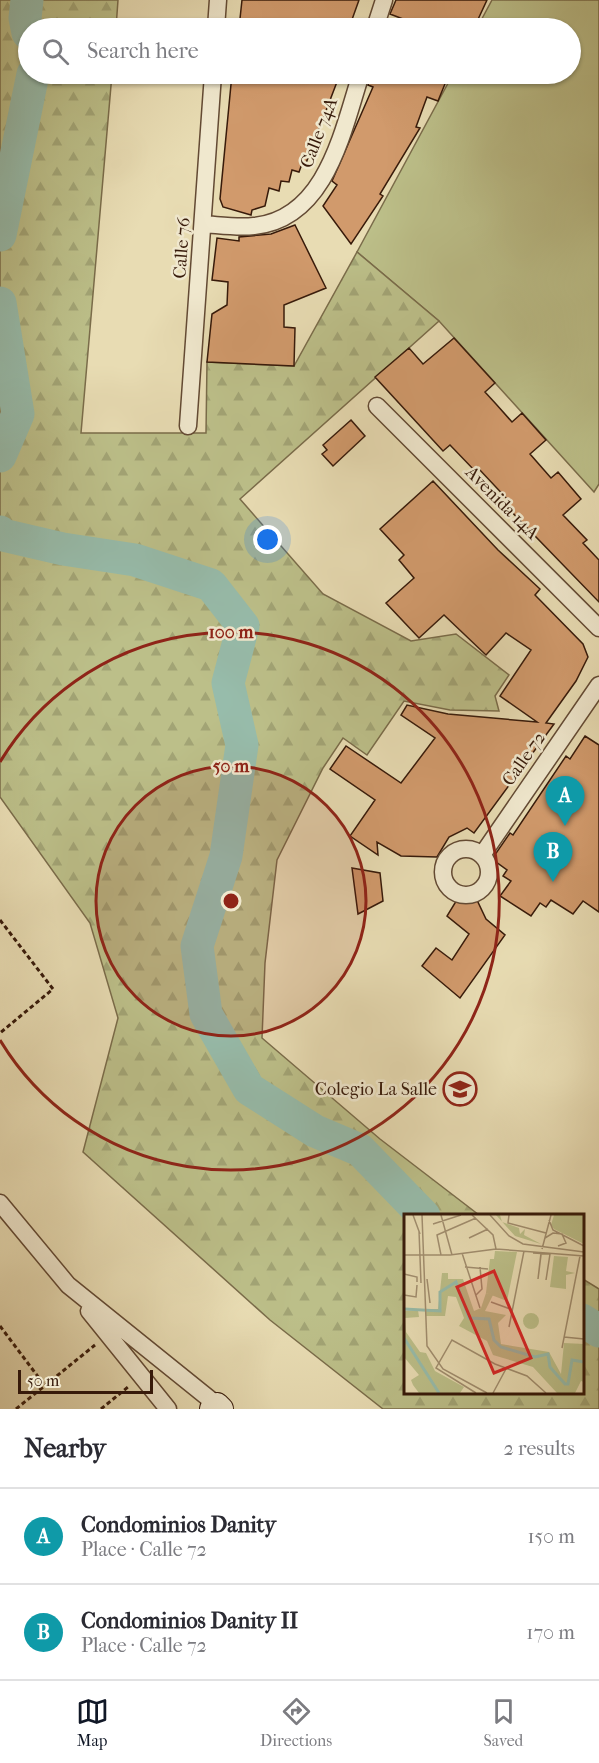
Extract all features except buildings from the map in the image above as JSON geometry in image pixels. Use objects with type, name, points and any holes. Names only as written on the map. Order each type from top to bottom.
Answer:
[{"type":"street","points":[[217,18],[218,0]]},
{"type":"street","points":[[378,18],[384,0]]},
{"type":"street","name":"Calle 76","points":[[188,426],[212,84]]},
{"type":"street","name":"Calle 74A","points":[[203,224],[254,226],[268,223],[298,206],[310,196],[327,172],[358,84]]},
{"type":"street","name":"Avenida 14A","points":[[376,406],[599,628]]},
{"type":"street","name":"Calle 72","points":[[482,855],[599,684]]},
{"type":"street","points":[[0,1203],[168,1409]]},
{"type":"street","points":[[68,1285],[217,1408]]},
{"type":"path","points":[[0,920],[53,989],[0,1033]]},
{"type":"path","points":[[0,1326],[45,1386]]},
{"type":"path","points":[[16,1409],[108,1334]]},
{"type":"path","points":[[101,1409],[142,1376]]},
{"type":"green space","points":[[0,0],[118,0],[117,18],[18,18],[18,84],[111,84],[81,433],[206,433],[207,362],[294,366],[357,252],[439,321],[240,499],[323,594],[411,641],[456,634],[509,675],[495,696],[499,711],[450,710],[404,701],[367,755],[343,738],[323,768],[277,860],[265,963],[262,1038],[380,1139],[478,1214],[404,1214],[404,1394],[584,1394],[584,1280],[599,1289],[599,1409],[383,1409],[270,1320],[83,1152],[118,1018],[90,923],[0,797]]},
{"type":"green space","points":[[492,0],[599,0],[599,484],[594,492],[439,321],[357,252],[448,84],[581,84],[581,18],[482,18]]},
{"type":"waterway","points":[[25,18],[27,0]]},
{"type":"waterway","points":[[0,235],[31,84]]},
{"type":"waterway","points":[[0,303],[18,414],[0,456]]},
{"type":"waterway","points":[[0,532],[3,535],[63,549],[135,560],[211,585],[243,626],[228,683],[242,745],[226,856],[197,946],[206,1014],[249,1089],[315,1131],[360,1150],[422,1214]]},
{"type":"waterway","points":[[584,1321],[599,1331]]},
{"type":"place","name":"Condominios Danity","points":[[565,826]]},
{"type":"place","name":"Condominios Danity II","points":[[553,882]]},
{"type":"place","name":"Colegio La Salle","points":[[460,1089]]}]
